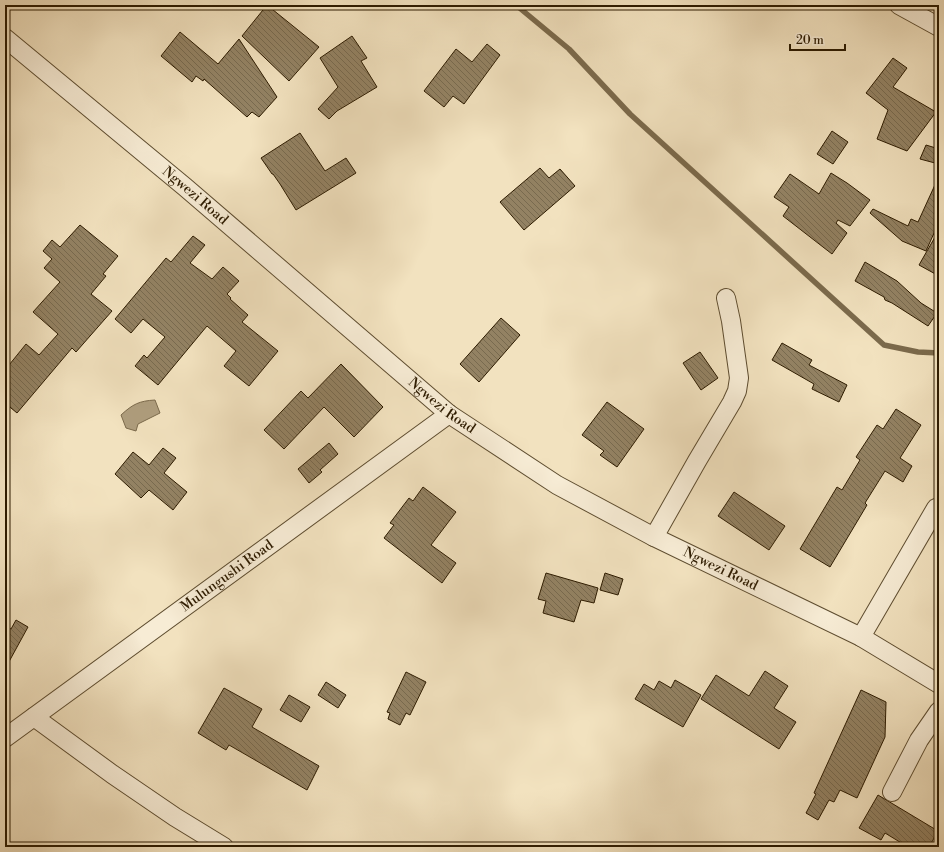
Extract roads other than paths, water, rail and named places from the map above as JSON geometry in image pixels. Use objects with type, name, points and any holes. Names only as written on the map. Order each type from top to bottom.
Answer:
[{"type":"street","points":[[899,5],[939,26]]},
{"type":"street","name":"Ngwezi Road","points":[[5,38],[185,187],[448,414],[557,485],[654,537],[861,637],[939,684]]},
{"type":"street","points":[[654,537],[737,391],[739,378],[731,321],[726,298]]},
{"type":"street","name":"Mulungushi Road","points":[[5,738],[448,414]]},
{"type":"street","points":[[861,637],[936,508]]},
{"type":"street","points":[[892,792],[919,740],[939,711]]},
{"type":"street","points":[[34,717],[112,774],[175,817],[224,847]]},
{"type":"waterway","points":[[516,5],[569,49],[630,114],[884,345],[918,352],[939,353]]}]
